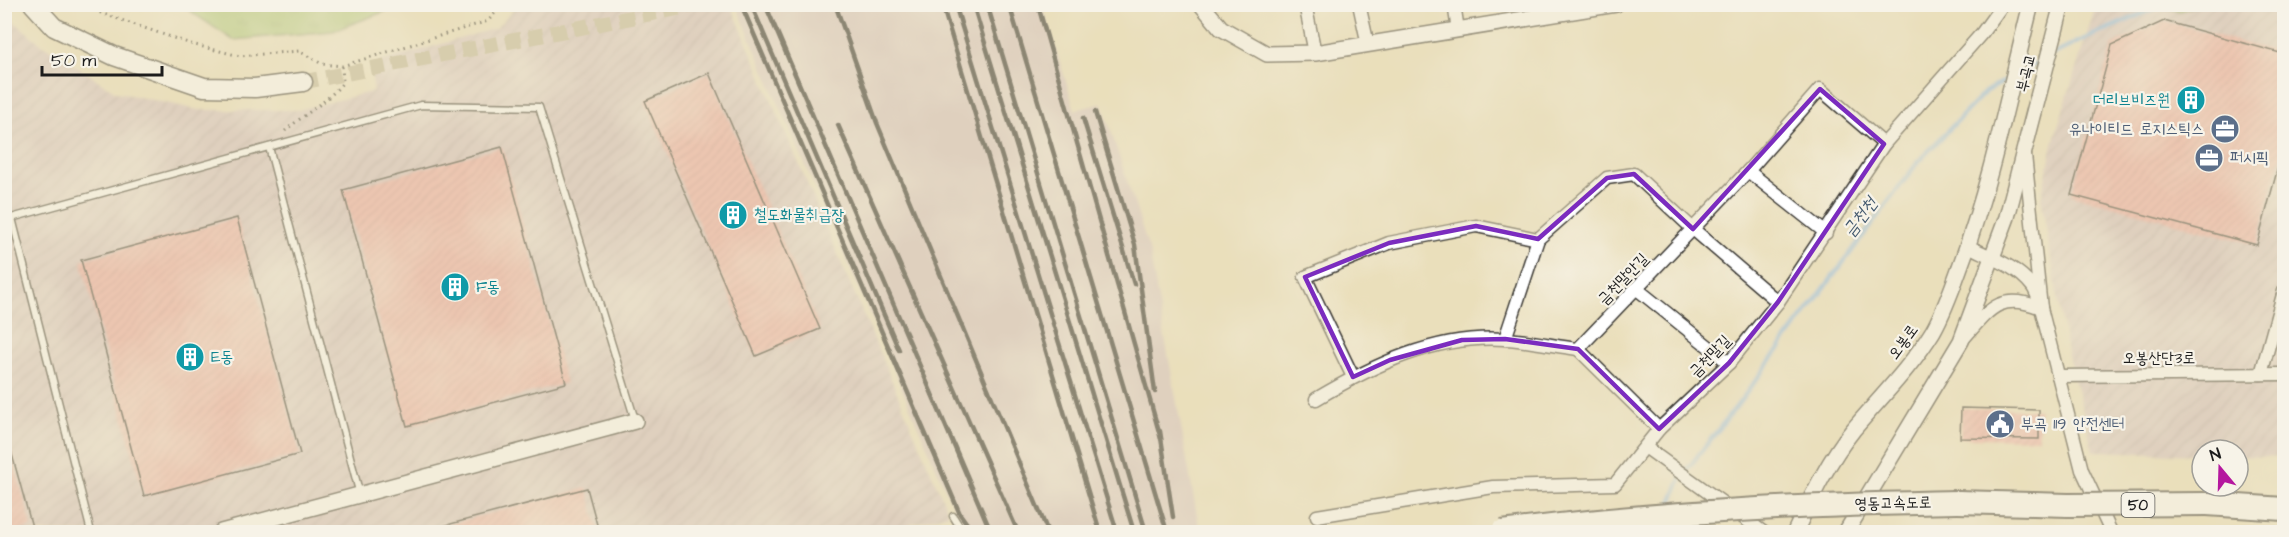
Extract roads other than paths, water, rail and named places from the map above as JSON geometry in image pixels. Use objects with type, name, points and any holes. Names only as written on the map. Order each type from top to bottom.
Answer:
[{"type":"highway","name":"영동고속도로","points":[[1502,532],[1573,523],[1821,504],[1958,502],[2068,505],[2207,504],[2284,509]]},
{"type":"main road","points":[[33,4],[54,27],[114,56],[204,87],[255,88],[303,82]]},
{"type":"street","points":[[1201,4],[1221,28],[1267,54],[1315,53],[1458,30],[1549,10],[1616,4]]},
{"type":"street","points":[[1305,4],[1315,53]]},
{"type":"street","points":[[1359,4],[1368,45]]},
{"type":"street","points":[[1454,4],[1458,30]]},
{"type":"street","name":"금천말길","points":[[1317,516],[1493,487],[1616,484],[1659,429],[1729,363],[1778,302],[1884,144],[1982,33],[2003,4]]},
{"type":"street","name":"부곡교","points":[[2025,151],[2062,4]]},
{"type":"street","name":"부곡교","points":[[1995,150],[2030,6]]},
{"type":"street","name":"금천말안길","points":[[1578,349],[1748,171],[1820,89],[1884,144]]},
{"type":"street","name":"오봉로","points":[[1795,532],[1819,481],[1834,457],[1917,355],[1934,329],[1980,212],[1995,150]]},
{"type":"street","points":[[1846,532],[1961,341],[2007,217],[2025,151]]},
{"type":"street","points":[[2025,151],[2041,308]]},
{"type":"street","points":[[1748,171],[1826,233]]},
{"type":"street","points":[[1504,339],[1538,239],[1607,178],[1634,174],[1693,229],[1778,302]]},
{"type":"street","points":[[1353,377],[1305,277],[1389,243],[1476,226],[1538,239]]},
{"type":"street","points":[[1968,246],[2023,276],[2034,288],[2082,470],[2111,532]]},
{"type":"street","points":[[1637,289],[1729,363]]},
{"type":"street","points":[[2260,374],[2284,291]]},
{"type":"street","points":[[1961,341],[1990,309],[2007,302],[2025,301],[2041,308]]},
{"type":"street","points":[[1316,399],[1353,377],[1390,360],[1462,340],[1504,339],[1578,349],[1659,429]]},
{"type":"street","name":"오봉산단3로","points":[[2058,376],[2284,374]]},
{"type":"street","points":[[221,532],[635,421]]},
{"type":"street","points":[[1645,447],[1763,532]]},
{"type":"lane","points":[[91,532],[8,219],[421,105],[539,107],[635,421]]},
{"type":"lane","points":[[269,147],[360,495]]},
{"type":"lane","points":[[953,516],[963,532]]},
{"type":"waterway","name":"금천천","points":[[2054,54],[2163,4]]},
{"type":"waterway","name":"금천천","points":[[2017,74],[2044,59]]},
{"type":"waterway","name":"금천천","points":[[1669,508],[1682,476],[1918,162],[1985,92],[2010,78]]},
{"type":"waterway","name":"금천천","points":[[1658,532],[1662,524]]},
{"type":"tunnel","points":[[303,82],[700,4]]},
{"type":"railway","points":[[741,4],[960,514],[973,532]]},
{"type":"railway","points":[[751,4],[899,350]]},
{"type":"railway","points":[[765,4],[991,532]]},
{"type":"railway","points":[[835,4],[877,123],[1048,532]]},
{"type":"railway","points":[[942,4],[1100,532]]},
{"type":"railway","points":[[955,4],[1117,532]]},
{"type":"railway","points":[[973,4],[1134,532]]},
{"type":"railway","points":[[987,4],[1146,532]]},
{"type":"railway","points":[[1009,4],[1167,532]]},
{"type":"railway","points":[[1039,9],[1161,439]]},
{"type":"railway","points":[[1095,112],[1135,245],[1155,392]]},
{"type":"railway","points":[[1083,118],[1134,284]]},
{"type":"railway","points":[[838,125],[1018,532]]},
{"type":"railway","points":[[1160,431],[1173,517]]},
{"type":"place","name":"더리브비즈원","points":[[2191,100]]},
{"type":"place","name":"유나이티드 로지스틱스","points":[[2225,129]]},
{"type":"place","name":"퍼시픽","points":[[2209,158]]},
{"type":"place","name":"철도화물취급장","points":[[733,215]]},
{"type":"place","name":"F동","points":[[455,287]]},
{"type":"place","name":"E동","points":[[190,357]]},
{"type":"place","name":"부곡 119 안전센터","points":[[2000,424]]}]
